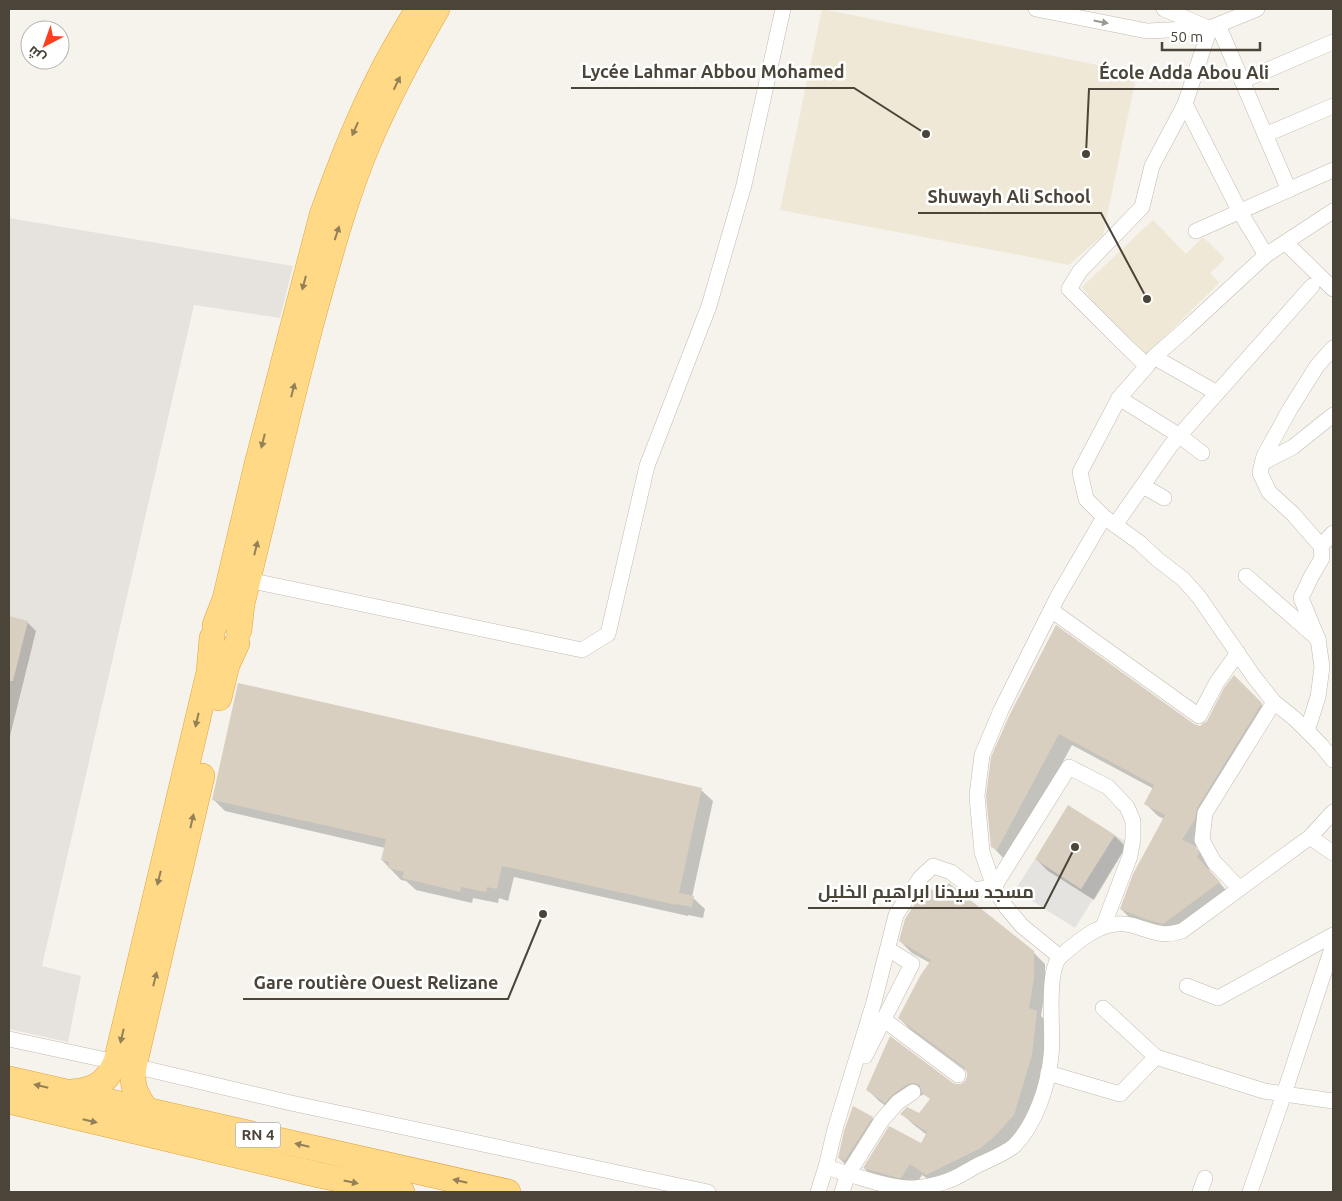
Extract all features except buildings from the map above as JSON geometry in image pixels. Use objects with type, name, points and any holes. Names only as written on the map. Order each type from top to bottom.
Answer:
[{"type":"highway","points":[[146,1110],[135,1091],[125,1064],[181,866],[227,665],[225,599],[259,455],[322,215],[344,156],[376,83],[418,9]]},
{"type":"highway","points":[[226,634],[241,610],[292,395],[332,247],[346,204],[368,143],[382,112],[437,9]]},
{"type":"highway","points":[[67,1092],[83,1091],[92,1088],[125,1064]]},
{"type":"highway","name":"RN 4","points":[[9,1079],[508,1192]]},
{"type":"highway","name":"RN 4","points":[[9,1101],[310,1173],[402,1192]]},
{"type":"street","points":[[248,580],[582,650],[608,634],[647,466],[709,306],[744,185],[783,9]]},
{"type":"street","points":[[1036,9],[1147,31],[1214,27],[1257,9]]},
{"type":"street","points":[[1164,9],[1214,27],[1242,81],[1289,190]]},
{"type":"street","points":[[1214,27],[1185,104],[1152,166],[1142,207],[1080,271],[1069,289],[1123,343],[1150,361],[1217,394]]},
{"type":"street","points":[[1242,81],[1333,42]]},
{"type":"street","points":[[1185,104],[1240,212],[1266,256]]},
{"type":"street","points":[[1266,135],[1333,106]]},
{"type":"street","points":[[1196,231],[1333,170]]},
{"type":"street","points":[[1333,211],[1266,256],[1150,361],[1119,398],[1080,472],[1086,498],[1110,521],[1183,579],[1199,597],[1254,677],[1274,702],[1296,719],[1333,760]]},
{"type":"street","points":[[1286,243],[1333,289]]},
{"type":"street","points":[[1060,957],[1022,926],[1006,907],[994,887],[982,852],[977,796],[982,755],[1001,710],[1051,610],[1110,521],[1143,486],[1171,445],[1312,286]]},
{"type":"street","points":[[1308,732],[1318,697],[1322,668],[1318,639],[1301,598],[1322,558],[1321,546],[1293,514],[1269,492],[1260,473],[1268,448],[1317,366],[1333,348]]},
{"type":"street","points":[[1119,398],[1180,436],[1202,453]]},
{"type":"street","points":[[1262,463],[1293,447],[1333,416]]},
{"type":"street","points":[[1143,486],[1164,498]]},
{"type":"street","points":[[1321,546],[1333,533]]},
{"type":"street","points":[[1246,576],[1318,639]]},
{"type":"street","points":[[1051,610],[1199,716],[1217,682],[1238,653]]},
{"type":"street","points":[[1239,888],[1214,862],[1202,840],[1205,813],[1274,702]]},
{"type":"street","points":[[818,1192],[835,1129],[874,1002],[896,915],[920,878],[934,866],[951,872],[974,890],[994,887],[1069,767],[1108,787],[1127,807],[1133,822],[1130,856],[1103,927]]},
{"type":"street","points":[[826,1167],[884,1184],[911,1188],[945,1182],[1014,1147],[1028,1128],[1038,1108],[1048,1073],[1051,1055],[1052,977],[1055,963],[1060,957],[1078,942],[1103,927],[1118,924],[1129,925],[1159,934],[1172,934],[1182,931],[1310,837],[1333,812]]},
{"type":"street","points":[[1310,837],[1333,853]]},
{"type":"street","points":[[1187,986],[1218,998],[1333,935]]},
{"type":"street","points":[[1250,1192],[1333,945]]},
{"type":"street","points":[[847,1090],[912,964],[888,949]]},
{"type":"street","points":[[1103,1008],[1156,1057],[1264,1091],[1333,1102]]},
{"type":"street","points":[[883,1020],[958,1075]]},
{"type":"street","points":[[9,1039],[291,1103],[708,1192]]},
{"type":"street","points":[[1048,1073],[1120,1094],[1156,1057]]},
{"type":"street","points":[[842,1192],[848,1174],[882,1120],[898,1102],[913,1092]]},
{"type":"street","points":[[1200,1192],[1205,1178]]},
{"type":"shaded area","points":[[822,9],[1137,73],[1103,235],[1069,265],[780,210]]},
{"type":"shaded area","points":[[9,218],[293,266],[280,318],[194,305],[42,966],[81,976],[68,1042],[9,1029]]},
{"type":"shaded area","points":[[1153,220],[1186,254],[1203,237],[1225,259],[1210,273],[1219,283],[1145,356],[1099,310],[1082,287]]},
{"type":"shaded area","points":[[1115,835],[1128,843],[1075,928],[1015,890],[1035,859],[1081,889]]},
{"type":"place","name":"Lycée Lahmar Abbou Mohamed","points":[[926,134]]},
{"type":"place","name":"École Adda Abou Ali","points":[[1086,154]]},
{"type":"place","name":"Shuwayh Ali School","points":[[1147,299]]},
{"type":"place","name":"مسجد سيدنا ابراهيم الخليل","points":[[1075,847]]},
{"type":"place","name":"Gare routière Ouest Relizane","points":[[543,914]]}]
